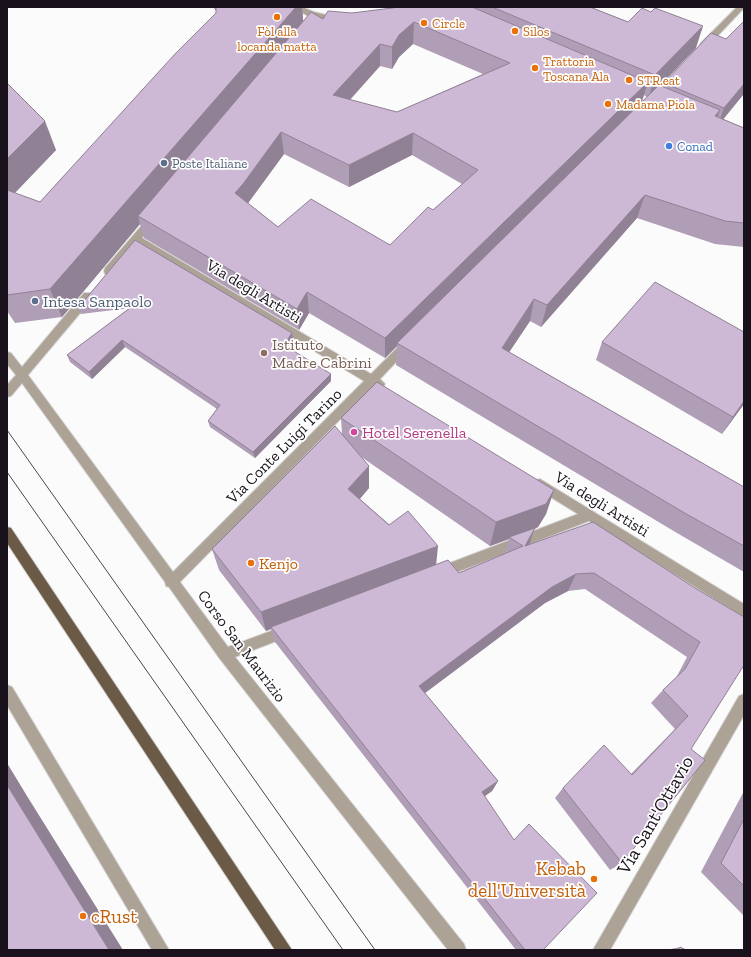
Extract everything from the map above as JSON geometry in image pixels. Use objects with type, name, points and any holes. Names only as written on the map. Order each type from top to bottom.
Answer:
[{"type":"main road","points":[[7,532],[284,950]]},
{"type":"street","points":[[296,7],[321,17],[352,22]]},
{"type":"street","points":[[699,51],[741,7]]},
{"type":"street","points":[[312,27],[321,17]]},
{"type":"street","points":[[7,393],[161,209]]},
{"type":"street","name":"Via degli Artisti","points":[[135,239],[388,390]]},
{"type":"street","name":"Via Conte Luigi Tarino","points":[[172,582],[416,336]]},
{"type":"street","name":"Corso San Maurizio","points":[[7,356],[225,654],[458,950]]},
{"type":"street","name":"Via degli Artisti","points":[[530,478],[744,611]]},
{"type":"street","points":[[426,578],[590,515]]},
{"type":"street","points":[[225,654],[299,626]]},
{"type":"street","points":[[7,692],[161,950]]},
{"type":"street","name":"Via Sant'Ottavio","points":[[601,950],[744,701]]},
{"type":"building","points":[[216,7],[296,7],[50,289],[7,295],[7,190],[40,202],[175,54],[216,13]]},
{"type":"building","points":[[400,7],[472,7],[648,82],[385,338],[307,292],[297,309],[138,216],[311,12],[323,19],[328,11],[352,13]],"holes":[[[414,22],[510,63],[397,112],[333,95],[380,44],[392,47],[399,35]],[[281,132],[349,165],[413,133],[478,170],[433,210],[428,207],[390,245],[311,199],[278,227],[235,193]]]},
{"type":"building","points":[[492,7],[590,7],[628,22],[642,8],[651,12],[655,8],[703,26],[655,75]]},
{"type":"building","points":[[744,21],[744,84],[724,108],[664,83],[711,33],[726,39]]},
{"type":"building","points":[[7,83],[45,121],[7,159]]},
{"type":"building","points":[[659,85],[720,110],[715,116],[744,128],[744,223],[725,221],[645,195],[547,305],[534,299],[502,348],[744,487],[744,546],[688,515],[397,343]]},
{"type":"building","points":[[135,240],[292,333],[284,345],[331,374],[253,452],[208,421],[220,405],[122,340],[89,372],[67,355],[142,299],[78,308]]},
{"type":"building","points":[[655,282],[744,332],[744,401],[733,417],[602,342]]},
{"type":"building","points":[[377,382],[554,490],[546,504],[496,522],[341,418]]},
{"type":"building","points":[[335,426],[369,466],[348,489],[389,525],[408,511],[438,546],[261,612],[212,549]]},
{"type":"building","points":[[593,522],[695,588],[744,617],[744,665],[691,749],[705,760],[622,863],[563,788],[604,745],[632,775],[688,716],[663,690],[685,669],[700,642],[594,573],[576,574],[552,587],[419,686],[498,781],[482,792],[514,840],[529,824],[597,893],[543,950],[525,950],[271,627],[448,560],[459,573],[523,546],[509,537],[535,528],[525,546]]},
{"type":"building","points":[[7,785],[109,950],[7,950]]},
{"type":"building","points":[[744,819],[744,886],[721,863]]},
{"type":"building","points":[[680,947],[686,950],[678,950]]},
{"type":"tram line","points":[[7,430],[375,950]]},
{"type":"tram line","points":[[7,472],[343,950]]},
{"type":"place","name":"Fòl alla locanda matta","points":[[277,17]]},
{"type":"place","name":"Circle","points":[[424,23]]},
{"type":"place","name":"Silos","points":[[515,31]]},
{"type":"place","name":"Trattoria Toscana Ala","points":[[535,68]]},
{"type":"place","name":"STR.eat","points":[[629,80]]},
{"type":"place","name":"Madama Piola","points":[[608,104]]},
{"type":"place","name":"Conad","points":[[669,146]]},
{"type":"place","name":"Poste Italiane","points":[[164,163]]},
{"type":"place","name":"Intesa Sanpaolo","points":[[35,301]]},
{"type":"place","name":"Istituto Madre Cabrini","points":[[264,353]]},
{"type":"place","name":"Hotel Serenella","points":[[354,432]]},
{"type":"place","name":"Kenjo","points":[[251,563]]},
{"type":"place","name":"Kebab dell'Università","points":[[594,879]]},
{"type":"place","name":"cRust","points":[[83,916]]}]
